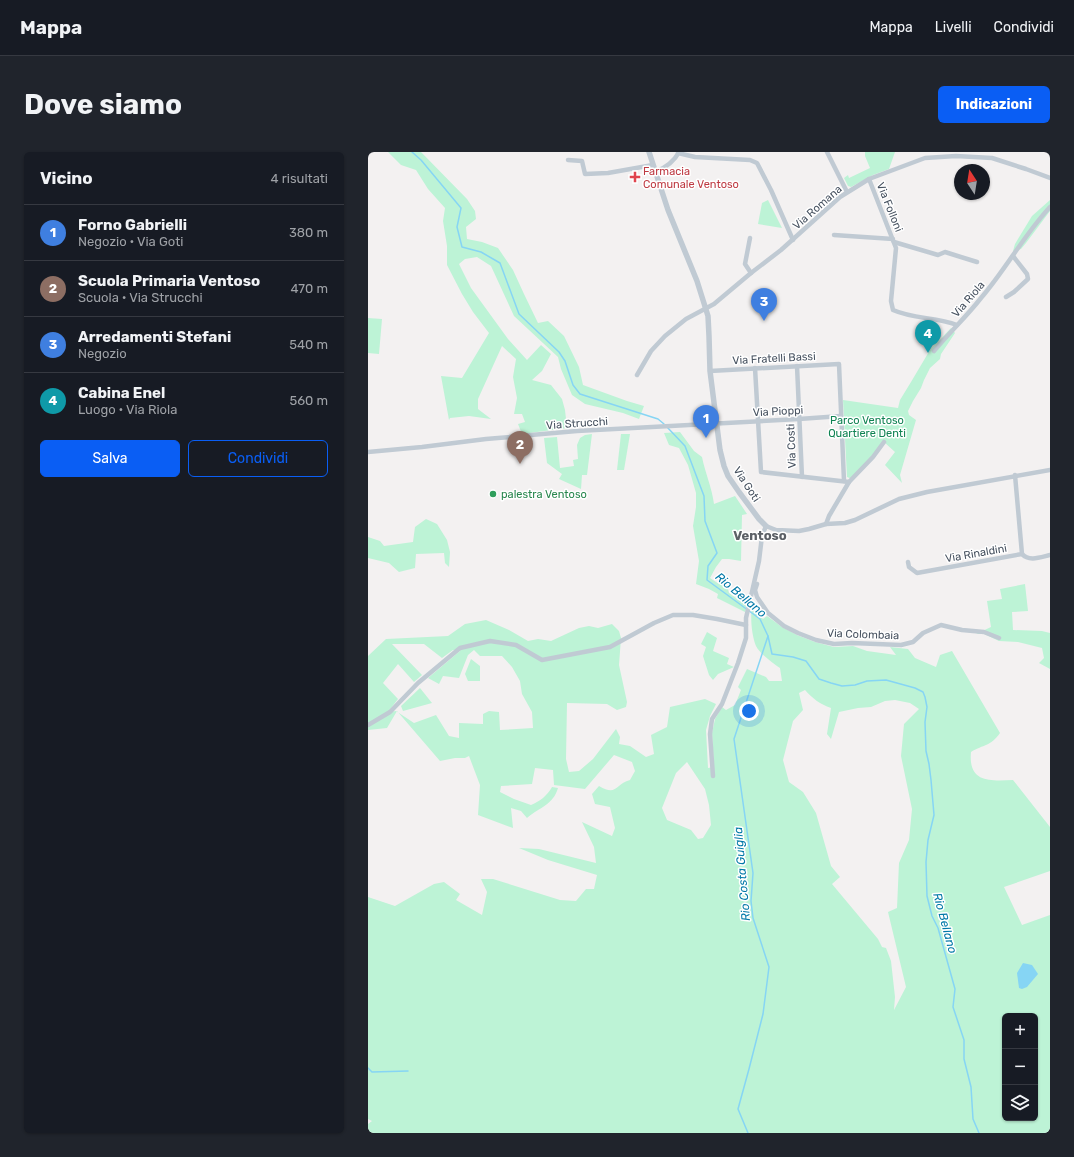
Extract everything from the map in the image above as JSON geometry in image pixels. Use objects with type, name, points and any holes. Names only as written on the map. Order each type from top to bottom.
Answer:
[{"type":"street","name":"Via Goti","points":[[649,152],[672,219],[706,309],[709,332],[710,371],[716,424],[724,466],[728,476],[759,519],[766,526]]},
{"type":"street","points":[[655,172],[669,164],[678,152],[695,157],[750,160],[757,162],[793,240]]},
{"type":"street","points":[[827,152],[847,192]]},
{"type":"street","name":"Via Romana","points":[[637,375],[651,351],[660,341],[686,319],[714,304],[793,240],[837,200],[847,192],[869,179],[924,158],[956,156],[992,158],[1050,178]]},
{"type":"street","points":[[568,160],[582,160],[585,174],[608,173],[653,165]]},
{"type":"street","name":"Via Folloni","points":[[869,179],[896,248],[891,301],[894,310],[902,314],[939,320],[957,325]]},
{"type":"street","name":"Via Riola","points":[[934,351],[981,299],[1038,221],[1050,207]]},
{"type":"street","points":[[834,235],[893,240]]},
{"type":"street","points":[[750,238],[745,264],[751,273]]},
{"type":"street","name":"Via Folloni","points":[[893,240],[938,255],[945,252],[977,262]]},
{"type":"street","points":[[1006,297],[1028,279],[1027,274],[1013,256]]},
{"type":"street","name":"Via Fratelli Bassi","points":[[710,371],[839,364],[841,416]]},
{"type":"street","name":"Via Costi","points":[[797,366],[802,477]]},
{"type":"street","points":[[755,368],[761,472],[849,482]]},
{"type":"street","points":[[841,416],[844,481]]},
{"type":"street","name":"Via Pioppi","points":[[716,424],[841,416]]},
{"type":"street","name":"Via Strucchi","points":[[368,452],[577,431],[716,424]]},
{"type":"street","points":[[826,524],[829,516],[849,482],[873,457],[884,442]]},
{"type":"street","points":[[766,526],[776,530],[799,531],[826,524],[845,523],[855,520],[899,499],[1015,475],[1050,470]]},
{"type":"street","name":"Via Rinaldini","points":[[908,562],[909,567],[917,573],[1022,554],[1015,475]]},
{"type":"street","name":"Via Colombaia","points":[[713,776],[710,734],[712,719],[722,704],[738,663],[746,636],[747,614],[759,561],[762,536],[766,526]]},
{"type":"street","points":[[1022,554],[1031,559],[1050,555]]},
{"type":"street","name":"Via Colombaia","points":[[756,574],[757,597],[768,613],[784,626],[816,640],[834,644],[852,643],[901,645],[913,642],[922,633],[941,625],[962,630],[984,632],[999,638]]},
{"type":"street","points":[[368,725],[390,712],[418,683],[460,648],[490,641],[516,645],[542,660],[610,647],[661,620],[679,614],[708,617],[746,625]]},
{"type":"green space","points":[[388,152],[421,152],[467,199],[475,211],[476,219],[466,227],[467,239],[482,242],[498,248],[513,270],[538,323],[548,321],[564,336],[579,367],[583,385],[644,406],[639,419],[623,413],[585,404],[572,395],[561,369],[558,357],[514,316],[491,266],[477,257],[465,259],[459,264],[471,288],[508,339],[527,360],[541,345],[551,354],[542,371],[532,380],[551,385],[562,399],[567,428],[522,434],[518,424],[525,422],[522,414],[514,414],[517,398],[513,377],[516,359],[502,346],[478,399],[478,409],[491,419],[469,416],[450,418],[449,420],[441,376],[462,378],[489,333],[473,312],[447,265],[447,246],[443,221],[445,208],[428,189],[416,170],[401,165]]},
{"type":"green space","points":[[865,152],[895,152],[889,169],[873,175],[851,187],[848,186],[844,178],[848,175],[849,178],[870,168]]},
{"type":"green space","points":[[768,200],[782,228],[758,224],[762,203]]},
{"type":"green space","points":[[1050,200],[1050,211],[1021,249],[1013,251],[1015,244],[1032,216]]},
{"type":"green space","points":[[368,318],[382,319],[379,354],[368,353]]},
{"type":"green space","name":"Parco Ventoso Quartiere Denti","points":[[951,328],[955,333],[941,354],[940,359],[930,368],[908,411],[909,415],[916,420],[900,475],[902,483],[885,465],[895,452],[884,442],[852,479],[847,477],[843,400],[898,408],[900,400],[930,350]]},
{"type":"green space","points":[[680,432],[694,451],[702,457],[714,504],[735,496],[747,514],[742,515],[741,561],[722,559],[710,578],[719,584],[726,583],[729,593],[747,606],[745,612],[717,598],[718,594],[696,584],[699,561],[693,526],[696,507],[696,493],[688,465],[679,448],[669,445],[664,433]]},
{"type":"green space","points":[[592,434],[587,475],[582,475],[581,489],[559,479],[562,474],[547,463],[544,438],[557,437],[560,468],[574,466],[573,460],[578,459],[577,445],[580,438],[585,435]]},
{"type":"green space","points":[[621,434],[630,434],[624,470],[617,470]]},
{"type":"green space","points":[[426,519],[437,524],[447,540],[450,552],[449,567],[445,563],[444,553],[416,554],[415,568],[399,572],[389,563],[368,558],[368,537],[380,541],[384,546],[413,542],[415,527]]},
{"type":"green space","points":[[1025,584],[1028,611],[1012,612],[1013,630],[1042,631],[1050,633],[1050,669],[1039,663],[1044,658],[1042,648],[1018,642],[999,641],[984,634],[976,634],[991,627],[987,601],[1002,599],[1000,589]]},
{"type":"green space","points":[[752,608],[763,619],[767,616],[782,627],[815,642],[834,647],[853,646],[867,651],[896,655],[890,647],[908,649],[915,658],[936,667],[940,655],[952,651],[1000,733],[990,743],[971,752],[973,770],[977,775],[989,780],[1013,780],[1050,827],[1050,871],[1004,887],[1022,925],[1050,915],[1050,1133],[368,1133],[368,1124],[372,1121],[368,1119],[368,897],[395,906],[434,884],[444,882],[460,894],[456,900],[482,915],[487,892],[481,879],[493,879],[560,900],[576,901],[586,889],[594,889],[597,875],[548,860],[519,848],[539,849],[596,863],[594,847],[582,822],[612,836],[615,828],[610,807],[595,804],[592,794],[599,786],[609,790],[616,789],[630,780],[635,771],[632,762],[614,755],[585,789],[554,785],[553,770],[535,768],[532,784],[501,786],[500,792],[531,805],[543,798],[552,787],[558,788],[556,794],[546,805],[527,818],[521,811],[511,808],[513,828],[478,815],[480,785],[469,756],[465,758],[440,761],[398,713],[414,723],[436,715],[449,736],[459,738],[459,723],[483,724],[483,714],[489,711],[499,712],[500,730],[533,728],[532,712],[522,694],[520,681],[512,667],[502,656],[480,656],[474,650],[468,655],[459,678],[443,676],[439,684],[428,678],[460,651],[453,650],[442,658],[424,644],[392,644],[422,675],[414,682],[398,664],[383,683],[398,699],[388,712],[397,711],[387,728],[368,730],[368,656],[386,639],[448,636],[465,624],[486,620],[509,630],[528,641],[538,639],[551,641],[579,628],[589,626],[598,628],[612,624],[619,631],[621,638],[619,665],[627,702],[626,707],[617,710],[607,704],[567,703],[566,759],[569,772],[579,771],[593,759],[616,729],[620,737],[619,744],[630,746],[646,757],[654,754],[651,735],[667,727],[670,707],[705,699],[716,704],[710,716],[706,730],[708,768],[714,767],[712,733],[715,719],[722,707],[726,710],[735,705],[741,690],[738,687],[747,669],[766,677],[769,681],[782,681],[780,668],[770,661],[756,646],[752,633]],"holes":[[[805,690],[817,701],[831,708],[827,734],[831,739],[839,712],[871,707],[885,701],[895,700],[910,703],[919,709],[904,724],[901,756],[912,809],[909,840],[899,863],[897,908],[888,912],[906,987],[894,1010],[895,997],[891,961],[886,948],[882,947],[878,939],[832,884],[840,877],[831,866],[816,813],[803,792],[789,782],[783,760],[793,721],[803,710],[799,693]],[[687,762],[705,789],[709,805],[711,825],[703,838],[698,839],[691,830],[667,820],[662,808],[676,773]]]},
{"type":"green space","points":[[707,632],[717,638],[713,651],[729,658],[727,664],[734,667],[718,674],[713,680],[709,675],[703,656],[706,647],[701,644]]},
{"type":"green space","points":[[471,659],[480,666],[480,681],[468,681],[465,674]]},
{"type":"green space","points":[[420,688],[432,703],[403,711],[401,706]]},
{"type":"water","points":[[1023,963],[1032,965],[1038,974],[1027,987],[1022,989],[1019,988],[1017,973]]},
{"type":"waterway","name":"Rio Bellano","points":[[412,152],[421,160],[461,208],[457,227],[462,247],[481,252],[500,263],[519,314],[559,352],[565,361],[573,385],[580,394],[658,419],[664,424]]},
{"type":"waterway","name":"Rio Bellano","points":[[667,427],[685,446],[704,496],[705,521],[717,553],[708,566],[707,580],[760,619],[768,636],[772,654],[793,657],[806,661],[819,679],[842,686],[855,685],[867,681],[886,680],[915,688],[923,692],[927,707],[925,722],[926,751],[929,764],[934,815],[928,840],[926,862],[927,896],[932,916],[938,928],[955,989],[953,1007],[964,1040],[964,1059],[971,1087],[973,1119],[979,1133]]},
{"type":"waterway","name":"Rio Costa Guiglia","points":[[748,1133],[738,1109],[763,1014],[769,967],[753,918],[751,901],[753,873],[734,739],[768,636]]},
{"type":"waterway","points":[[368,1068],[372,1072],[408,1071]]},
{"type":"place","name":"Farmacia Comunale Ventoso","points":[[635,177]]},
{"type":"place","name":"Arredamenti Stefani","points":[[764,321]]},
{"type":"place","name":"Cabina Enel","points":[[928,353]]},
{"type":"place","name":"Forno Gabrielli","points":[[706,438]]},
{"type":"place","name":"Scuola Primaria Ventoso","points":[[520,464]]},
{"type":"place","name":"palestra Ventoso","points":[[493,494]]},
{"type":"district","name":"Ventoso","points":[[760,535]]}]
